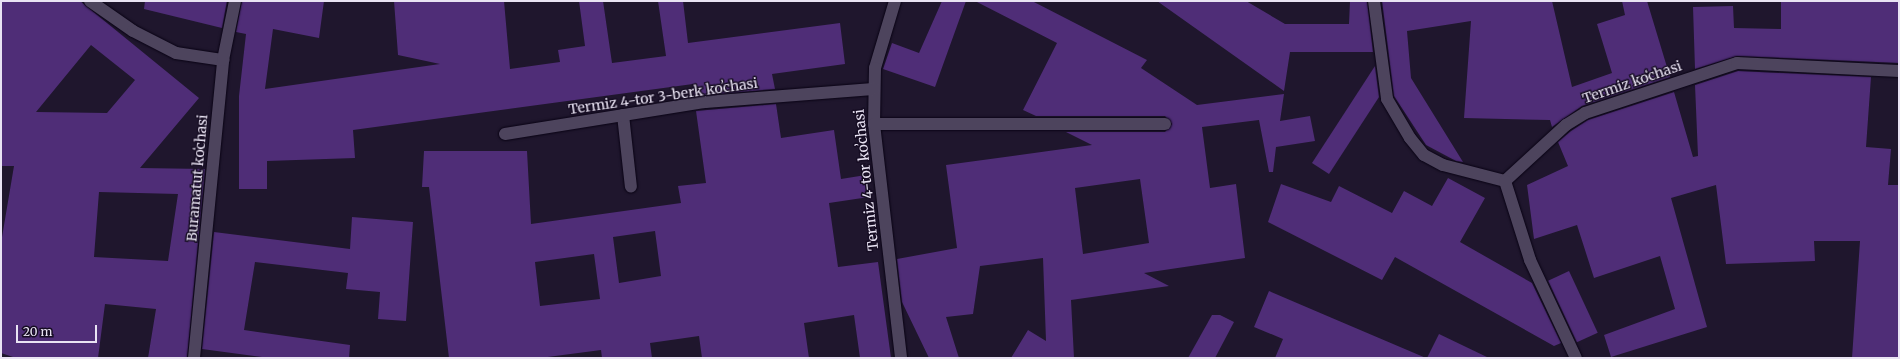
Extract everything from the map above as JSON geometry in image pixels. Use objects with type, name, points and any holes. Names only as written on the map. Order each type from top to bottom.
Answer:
[{"type":"street","points":[[90,1],[133,31],[176,53],[223,60]]},
{"type":"street","name":"Buramatut koʻchasi","points":[[194,358],[223,60],[234,1]]},
{"type":"street","name":"Termiz 4-tor koʼchasi","points":[[895,1],[878,54],[874,89],[874,124],[901,358]]},
{"type":"street","points":[[1374,1],[1387,99],[1410,138],[1424,155],[1443,165],[1505,181],[1530,260],[1576,358]]},
{"type":"street","name":"Termiz koʻchasi","points":[[1505,181],[1566,125],[1585,113],[1736,63],[1899,71]]},
{"type":"street","name":"Termiz 4-tor 3-berk koʼchasi","points":[[505,134],[705,102],[874,89]]},
{"type":"street","points":[[623,115],[631,187]]},
{"type":"street","points":[[874,124],[1165,124]]},
{"type":"building","points":[[1,1],[80,1],[199,98],[140,168],[205,169],[187,358],[148,358],[156,309],[105,304],[98,358],[16,358],[1,353],[1,243],[14,166],[1,166]],"holes":[[[91,45],[135,80],[107,113],[36,112]],[[99,192],[178,194],[168,261],[94,257]]]},
{"type":"building","points":[[145,1],[227,1],[222,28],[144,9]]},
{"type":"building","points":[[242,1],[324,1],[319,38],[273,29],[265,89],[440,64],[398,55],[394,1],[504,1],[510,69],[560,62],[558,50],[585,46],[579,1],[603,1],[612,63],[666,56],[658,1],[683,1],[688,43],[840,23],[845,64],[772,74],[775,89],[694,96],[693,84],[353,130],[355,158],[267,161],[267,189],[239,189],[239,96],[246,34],[236,32]]},
{"type":"building","points":[[942,1],[966,1],[935,87],[883,69],[892,43],[919,53]]},
{"type":"building","points":[[975,1],[1032,1],[1147,60],[1141,68],[1197,105],[1284,94],[1280,121],[1310,116],[1315,141],[1276,147],[1273,172],[1269,172],[1259,120],[1202,127],[1210,188],[1236,184],[1245,258],[1144,273],[1169,286],[1071,300],[1074,358],[1011,358],[1028,330],[1046,341],[1043,258],[980,266],[973,314],[946,317],[959,358],[929,358],[902,302],[897,259],[957,248],[946,165],[1092,145],[1066,132],[1165,132],[1172,124],[1165,116],[1036,116],[1023,110],[1057,43]],"holes":[[[1140,179],[1149,243],[1083,254],[1075,188]]]},
{"type":"building","points":[[1157,1],[1246,1],[1285,24],[1349,24],[1350,1],[1367,1],[1373,52],[1290,52],[1284,91]]},
{"type":"building","points":[[1382,1],[1552,1],[1572,87],[1612,73],[1597,24],[1625,15],[1622,1],[1647,1],[1670,77],[1582,106],[1552,127],[1550,120],[1464,118],[1471,21],[1407,31],[1411,78],[1463,162],[1456,161],[1426,145],[1394,96]]},
{"type":"building","points":[[1781,1],[1899,1],[1899,63],[1737,56],[1695,69],[1693,7],[1733,6],[1734,28],[1781,29]]},
{"type":"building","points":[[1375,66],[1379,97],[1329,174],[1312,163]]},
{"type":"building","points":[[1738,71],[1871,77],[1866,147],[1891,149],[1888,185],[1899,185],[1899,358],[1852,358],[1860,241],[1814,241],[1815,261],[1726,264],[1716,185],[1671,198],[1707,327],[1611,357],[1604,335],[1675,309],[1660,256],[1594,278],[1577,225],[1534,239],[1527,185],[1568,166],[1558,142],[1571,131],[1588,120],[1674,92],[1693,157],[1698,156],[1695,85]]},
{"type":"building","points":[[776,104],[781,138],[834,130],[841,179],[866,175],[869,197],[829,203],[838,267],[878,262],[891,358],[860,358],[854,315],[804,323],[809,358],[702,358],[699,336],[650,343],[652,358],[602,358],[601,350],[540,358],[449,358],[429,187],[422,187],[424,151],[527,151],[531,224],[681,203],[678,186],[706,183],[696,111]],"holes":[[[655,231],[661,276],[619,283],[613,237]],[[594,254],[600,299],[540,306],[535,262]]]},
{"type":"building","points":[[1448,178],[1485,198],[1460,242],[1532,283],[1561,343],[1554,346],[1395,257],[1382,280],[1268,222],[1281,184],[1331,202],[1339,186],[1392,213],[1404,191],[1432,206]]},
{"type":"building","points":[[352,217],[413,222],[406,321],[378,319],[380,292],[346,289],[348,273],[255,262],[244,330],[350,345],[349,358],[270,358],[202,349],[214,232],[350,249]]},
{"type":"building","points":[[1569,271],[1598,333],[1577,342],[1548,281]]},
{"type":"building","points":[[1269,291],[1426,358],[1275,358],[1283,339],[1254,327]]},
{"type":"building","points":[[1212,315],[1220,315],[1234,322],[1215,358],[1188,358]]},
{"type":"building","points":[[1439,334],[1489,358],[1427,358]]}]
